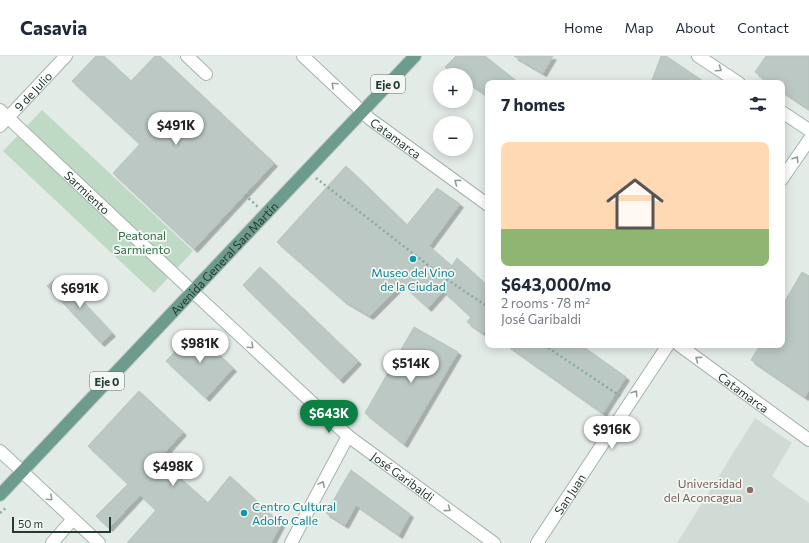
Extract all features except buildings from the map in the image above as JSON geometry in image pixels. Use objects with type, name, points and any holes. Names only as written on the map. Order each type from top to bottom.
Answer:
[{"type":"main road","name":"Avenida General San Martín","points":[[0,495],[415,56]]},
{"type":"street","name":"9 de Julio","points":[[3,118],[66,56]]},
{"type":"street","points":[[187,56],[206,74]]},
{"type":"street","name":"Catamarca","points":[[303,56],[362,112],[485,203]]},
{"type":"street","points":[[698,56],[734,80]]},
{"type":"street","points":[[785,114],[809,130]]},
{"type":"street","name":"Sarmiento","points":[[3,118],[192,291]]},
{"type":"street","points":[[785,175],[809,140]]},
{"type":"street","name":"José Garibaldi","points":[[192,291],[348,436],[494,543]]},
{"type":"street","name":"San Juan","points":[[537,543],[666,348]]},
{"type":"street","name":"Catamarca","points":[[683,348],[809,440]]},
{"type":"street","points":[[291,543],[348,436]]},
{"type":"street","points":[[0,451],[99,543]]},
{"type":"street","points":[[52,543],[72,519]]},
{"type":"path","points":[[306,170],[442,276],[485,305]]},
{"type":"path","points":[[245,195],[265,214]]},
{"type":"path","points":[[548,348],[629,402]]},
{"type":"shaded area","name":"Universidad del Aconcagua","points":[[755,418],[792,443],[772,476],[809,503],[809,543],[677,543]]},
{"type":"green space","name":"Peatonal Sarmiento","points":[[42,110],[193,251],[154,293],[3,151]]},
{"type":"place","name":"Museo del Vino de la Ciudad","points":[[413,259]]},
{"type":"place","name":"Universidad del Aconcagua","points":[[750,490]]},
{"type":"place","name":"Centro Cultural Adolfo Calle","points":[[244,513]]}]
